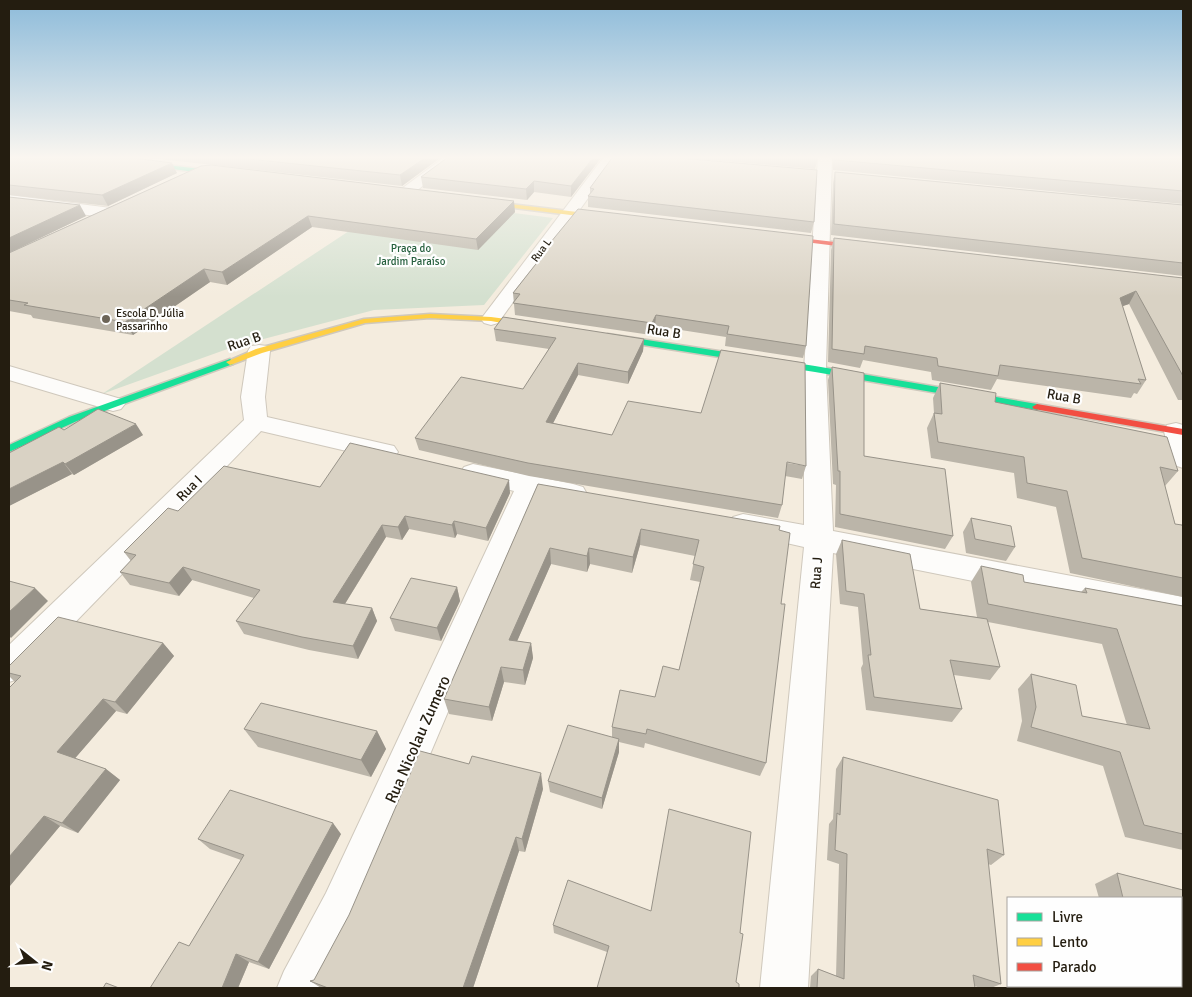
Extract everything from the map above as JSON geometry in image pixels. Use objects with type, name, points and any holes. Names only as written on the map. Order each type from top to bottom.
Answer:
[{"type":"street","points":[[42,205],[111,214]]},
{"type":"street","points":[[85,226],[128,205]]},
{"type":"street","points":[[500,205],[627,220]]},
{"type":"street","name":"Rua L","points":[[490,319],[575,205]]},
{"type":"street","name":"Rua J","points":[[784,988],[818,537],[815,369],[823,205]]},
{"type":"street","points":[[763,235],[880,249]]},
{"type":"street","name":"Rua B","points":[[9,449],[73,419],[258,351],[364,321],[430,316],[490,319],[550,328]]},
{"type":"street","name":"Rua B","points":[[599,336],[815,369],[1179,431]]},
{"type":"street","points":[[258,351],[253,397],[256,422],[406,458]]},
{"type":"street","points":[[9,373],[114,404]]},
{"type":"street","name":"Rua I","points":[[9,667],[256,422]]},
{"type":"street","points":[[1179,431],[1183,459]]},
{"type":"street","points":[[444,466],[529,486],[596,498]]},
{"type":"street","name":"Rua Nicolau Zumero","points":[[301,988],[342,909],[529,486]]},
{"type":"street","points":[[722,520],[818,537],[1183,610]]},
{"type":"green space","name":"Praça do Jardim Paraíso","points":[[389,205],[449,205],[553,218],[484,305],[374,310],[233,347],[102,394]]},
{"type":"building","points":[[9,205],[80,205],[9,238]]},
{"type":"building","points":[[116,205],[510,205],[476,239],[308,216],[222,272],[204,269],[125,322],[24,305],[28,303],[9,300],[9,253]]},
{"type":"building","points":[[662,205],[815,205],[814,222]]},
{"type":"building","points":[[834,205],[1183,205],[1183,263],[834,224]]},
{"type":"building","points":[[578,209],[813,236],[806,346],[727,334],[729,326],[656,315],[652,323],[513,303],[520,294],[513,293],[543,255],[541,254]]},
{"type":"building","points":[[834,238],[1183,278],[1183,376],[1136,291],[1120,298],[1146,380],[1138,379],[1141,384],[1000,365],[998,376],[938,366],[937,358],[865,346],[864,354],[832,349]]},
{"type":"building","points":[[503,317],[644,339],[628,372],[578,363],[546,422],[612,435],[628,401],[701,413],[721,350],[805,363],[806,466],[787,462],[782,505],[528,463],[415,438],[461,377],[523,389],[556,338],[494,329]]},
{"type":"building","points":[[832,367],[864,373],[864,456],[945,469],[953,536],[840,514],[840,471],[838,471]]},
{"type":"building","points":[[940,383],[996,393],[995,402],[1167,437],[1178,471],[1160,467],[1175,524],[1182,525],[1183,528],[1183,578],[1082,558],[1067,491],[1027,483],[1024,457],[938,442],[934,413],[942,414]]},
{"type":"building","points":[[98,409],[136,424],[65,464],[63,462],[9,489],[9,453],[59,427],[64,430]]},
{"type":"building","points":[[350,443],[509,480],[486,528],[454,521],[452,525],[405,516],[398,527],[382,525],[333,602],[372,608],[353,646],[302,637],[236,621],[260,590],[183,567],[169,583],[120,572],[136,555],[124,552],[168,508],[178,511],[224,466],[320,487]]},
{"type":"building","points":[[538,484],[780,526],[779,530],[790,533],[781,604],[785,604],[766,763],[647,729],[646,734],[612,727],[620,690],[655,697],[663,666],[679,670],[704,567],[693,564],[699,540],[641,529],[633,557],[589,548],[587,556],[550,548],[509,640],[531,643],[523,670],[501,667],[489,707],[444,699]]},
{"type":"building","points":[[971,518],[1011,526],[1015,547],[975,539]]},
{"type":"building","points":[[842,540],[910,554],[920,609],[987,619],[1000,667],[950,660],[962,709],[874,697],[868,655],[871,655],[864,594],[846,591]]},
{"type":"building","points":[[981,566],[1023,575],[1024,582],[1087,593],[1085,588],[1183,606],[1183,834],[1144,825],[1120,752],[1031,727],[1036,707],[1031,674],[1076,685],[1082,716],[1150,729],[1117,629],[988,604]]},
{"type":"building","points":[[411,578],[457,587],[437,628],[390,618]]},
{"type":"building","points":[[9,581],[35,588],[9,612]]},
{"type":"building","points":[[58,617],[163,643],[115,702],[103,699],[57,752],[106,769],[62,823],[44,816],[9,857],[9,688],[21,676],[9,673],[9,666]]},
{"type":"building","points":[[261,703],[377,731],[361,760],[244,729]]},
{"type":"building","points":[[568,725],[619,739],[602,798],[548,781]]},
{"type":"building","points":[[420,751],[469,764],[472,756],[541,773],[522,839],[516,837],[463,988],[328,988],[310,981],[314,980],[349,915]]},
{"type":"building","points":[[843,757],[998,800],[1004,855],[987,849],[1001,984],[973,975],[975,988],[817,988],[818,969],[844,979],[847,854],[835,850],[837,813],[840,815]]},
{"type":"building","points":[[230,790],[333,823],[258,962],[236,954],[222,988],[150,988],[179,942],[189,946],[244,855],[198,839]]},
{"type":"building","points":[[669,809],[751,832],[740,933],[743,934],[736,982],[739,984],[739,988],[597,988],[609,946],[553,925],[568,880],[651,911]]},
{"type":"building","points":[[1117,873],[1183,890],[1183,983],[1182,897],[1123,897]]},
{"type":"building","points":[[106,983],[119,988],[103,988]]},
{"type":"traffic: fast","points":[[608,337],[815,369],[1037,407]]},
{"type":"traffic: fast","points":[[9,449],[73,419],[230,362]]},
{"type":"traffic: slow","points":[[498,205],[611,218]]},
{"type":"traffic: slow","points":[[230,362],[259,351],[364,321],[430,316],[491,319],[536,326]]},
{"type":"traffic: jam","points":[[775,237],[869,248]]},
{"type":"traffic: jam","points":[[1037,407],[1183,432]]},
{"type":"place","name":"Escola D. Júlia Passarinho","points":[[106,319]]}]
